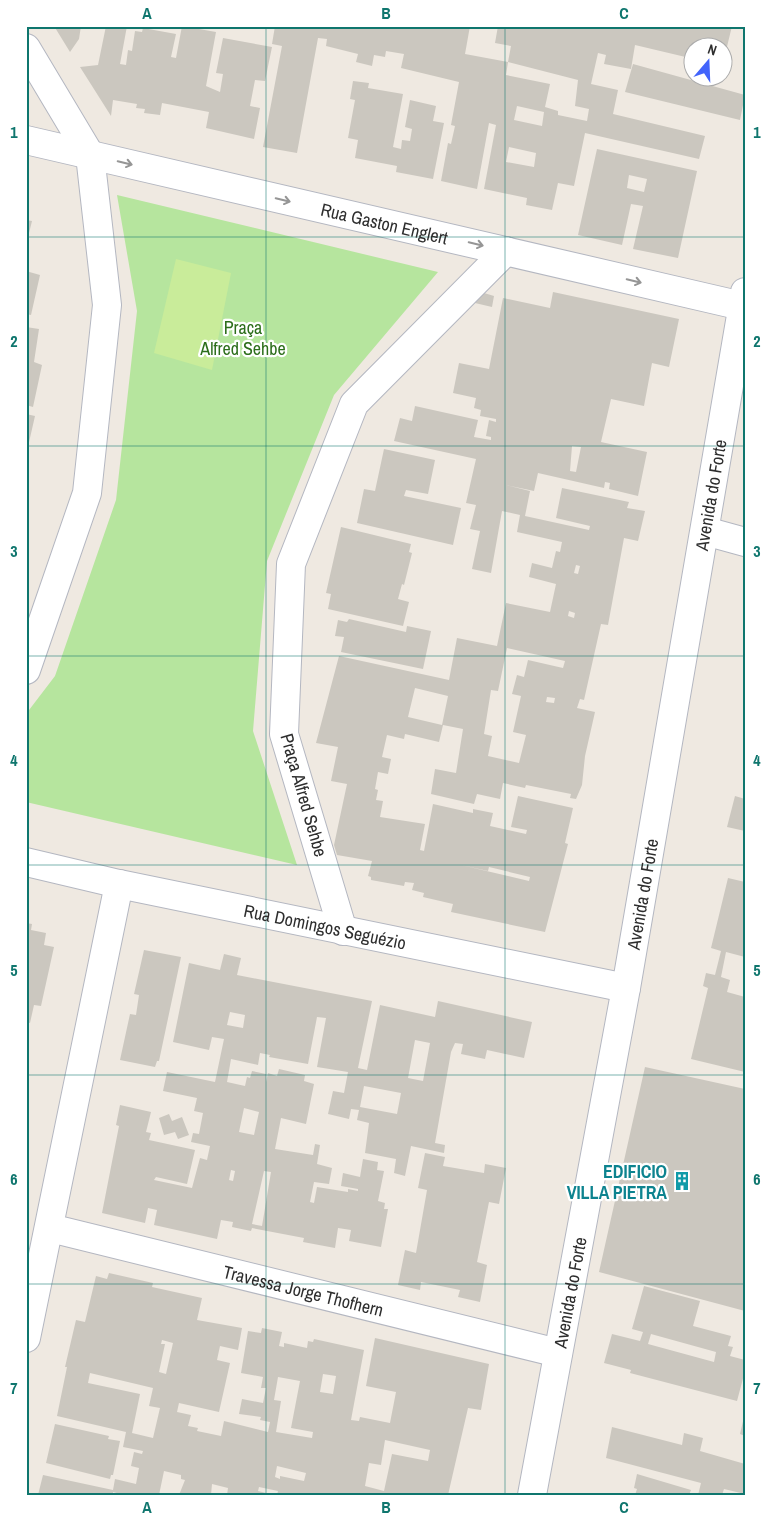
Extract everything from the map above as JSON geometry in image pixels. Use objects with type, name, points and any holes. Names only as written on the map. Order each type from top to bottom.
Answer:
[{"type":"street","points":[[26,48],[90,155],[107,305],[87,493],[26,670]]},
{"type":"street","name":"Rua Gaston Englert","points":[[26,140],[506,251],[744,299]]},
{"type":"street","name":"Praça Alfred Sehbe","points":[[343,931],[284,734],[291,564],[354,404],[506,251]]},
{"type":"street","name":"Avenida do Forte","points":[[532,1495],[626,988],[744,299]]},
{"type":"street","points":[[705,531],[745,542]]},
{"type":"street","name":"Rua Domingos Seguézio","points":[[26,862],[119,884],[626,988]]},
{"type":"street","points":[[26,1338],[119,884]]},
{"type":"street","name":"Travessa Jorge Thofhern","points":[[50,1228],[558,1353]]},
{"type":"green space","name":"Praça Alfred Sehbe","points":[[117,195],[438,272],[334,395],[267,561],[253,731],[297,865],[26,802],[26,714],[55,676],[116,500],[137,311]]},
{"type":"green space","points":[[176,259],[231,273],[212,370],[154,353]]},
{"type":"building","points":[[54,26],[81,26],[79,39],[70,52]]},
{"type":"building","points":[[106,26],[127,26],[120,64],[126,65],[128,50],[132,51],[135,31],[142,32],[143,28],[176,34],[171,57],[176,58],[182,26],[216,32],[206,86],[220,92],[223,74],[216,73],[223,38],[272,47],[265,81],[255,80],[250,106],[260,108],[254,139],[206,128],[209,112],[162,103],[160,115],[144,113],[145,109],[136,108],[137,104],[113,100],[111,116],[80,67],[98,65]]},
{"type":"building","points":[[275,26],[470,26],[465,54],[508,62],[511,46],[495,43],[498,26],[732,26],[729,38],[684,38],[684,57],[635,45],[631,69],[604,64],[606,55],[598,53],[591,84],[618,90],[613,114],[705,136],[699,159],[585,133],[574,186],[558,183],[552,210],[526,205],[527,198],[484,189],[496,125],[489,123],[477,189],[441,181],[448,143],[451,144],[455,126],[451,125],[459,82],[401,68],[404,54],[386,51],[385,57],[374,55],[372,66],[356,62],[358,54],[326,46],[327,39],[318,38],[297,153],[263,147],[282,46],[272,44]],"holes":[[[508,62],[578,80],[575,106],[589,109],[587,121],[558,115],[558,111],[545,107],[550,84],[506,75]],[[517,106],[544,112],[542,126],[514,120]],[[509,147],[536,153],[534,167],[506,162]]]},
{"type":"building","points":[[633,64],[684,78],[684,88],[720,88],[745,95],[740,120],[625,92]]},
{"type":"building","points":[[353,81],[369,83],[368,88],[403,94],[393,147],[401,149],[402,140],[410,141],[412,129],[405,127],[410,100],[436,106],[433,121],[444,123],[433,179],[396,172],[397,166],[355,158],[358,140],[348,138],[355,100],[350,99]]},
{"type":"building","points":[[597,149],[697,171],[678,258],[633,249],[643,206],[631,204],[622,245],[578,235]],"holes":[[[629,175],[647,179],[644,192],[627,188]]]},
{"type":"building","points":[[26,220],[32,221],[27,241],[26,241]]},
{"type":"building","points":[[26,271],[40,275],[31,315],[26,314]]},
{"type":"building","points":[[553,292],[679,319],[669,367],[652,363],[644,406],[611,399],[601,442],[647,452],[638,496],[609,489],[610,483],[605,482],[604,488],[538,473],[534,491],[506,485],[530,491],[525,516],[589,530],[590,526],[556,518],[562,488],[629,502],[627,508],[645,511],[638,541],[624,538],[608,625],[601,624],[584,700],[580,699],[577,708],[595,712],[585,756],[582,785],[576,799],[570,798],[571,794],[526,785],[525,788],[503,783],[500,799],[477,794],[474,804],[431,794],[435,769],[456,773],[463,729],[443,725],[439,742],[405,734],[404,739],[387,735],[382,757],[391,759],[388,774],[378,772],[375,789],[378,790],[376,800],[383,801],[380,817],[425,824],[420,850],[424,851],[433,804],[473,813],[473,809],[493,813],[490,826],[526,834],[527,830],[511,827],[518,796],[573,808],[565,843],[568,844],[545,932],[451,912],[453,904],[423,897],[424,893],[412,890],[414,883],[405,882],[404,886],[371,880],[371,877],[368,876],[372,861],[337,855],[334,845],[347,784],[331,781],[338,747],[316,743],[339,656],[449,680],[457,638],[497,646],[506,603],[550,612],[556,584],[529,577],[532,563],[552,568],[556,551],[560,552],[562,542],[517,532],[520,515],[502,511],[491,573],[472,569],[480,531],[470,529],[476,505],[466,503],[476,459],[394,441],[400,418],[412,421],[415,406],[478,420],[474,437],[491,440],[491,437],[486,436],[489,420],[496,422],[496,419],[480,416],[481,410],[474,408],[476,398],[453,393],[459,363],[489,369],[503,298],[550,308]],"holes":[[[572,446],[581,447],[576,472],[570,471]],[[576,565],[580,566],[578,574],[574,573]],[[569,611],[575,613],[574,618],[568,616]],[[507,648],[565,661],[563,668],[528,660],[524,677],[517,675],[512,694],[521,696],[513,732],[526,735],[519,763],[488,756],[492,736],[484,734],[491,690],[498,691]],[[415,688],[448,696],[442,725],[408,717]],[[547,697],[555,698],[554,703],[546,702]],[[461,865],[488,871],[489,867],[530,877],[529,881]]]},
{"type":"building","points":[[484,293],[494,296],[492,307],[475,303]]},
{"type":"building","points":[[26,327],[39,329],[34,362],[42,365],[33,407],[26,405]]},
{"type":"building","points":[[26,414],[35,416],[27,451],[26,451]]},
{"type":"building","points":[[384,449],[435,460],[428,494],[406,490],[404,496],[461,508],[453,545],[357,523],[364,489],[375,491]]},
{"type":"building","points":[[341,527],[411,544],[409,552],[412,553],[404,585],[402,584],[398,599],[409,602],[403,626],[328,609],[331,594],[326,593]]},
{"type":"building","points":[[349,619],[406,632],[407,626],[431,631],[423,669],[341,652],[344,637],[335,636],[338,620],[347,622]]},
{"type":"building","points":[[735,796],[745,799],[745,831],[727,827]]},
{"type":"building","points":[[728,878],[745,882],[745,957],[726,952],[721,977],[730,980],[727,992],[745,997],[745,1072],[691,1059],[708,988],[703,986],[706,973],[715,975],[721,951],[711,948]]},
{"type":"building","points":[[26,923],[32,924],[31,930],[46,933],[44,945],[54,947],[41,1006],[34,1005],[30,1023],[26,1022]]},
{"type":"building","points":[[144,950],[181,957],[159,1061],[157,1061],[155,1067],[120,1060],[130,1014],[136,1015],[139,995],[134,994]]},
{"type":"building","points":[[224,954],[241,958],[237,975],[372,1001],[358,1068],[367,1070],[380,1005],[435,1017],[438,1001],[532,1022],[524,1058],[487,1050],[485,1059],[461,1054],[463,1044],[455,1043],[451,1052],[435,1143],[445,1145],[444,1153],[411,1146],[405,1176],[394,1173],[396,1159],[365,1153],[369,1123],[357,1120],[359,1110],[351,1109],[349,1119],[328,1114],[333,1091],[344,1093],[348,1072],[317,1067],[326,1018],[317,1017],[308,1064],[269,1057],[270,1055],[260,1053],[258,1065],[231,1059],[227,1082],[245,1086],[247,1077],[250,1078],[252,1071],[266,1074],[266,1082],[268,1073],[277,1076],[279,1069],[305,1075],[304,1081],[314,1084],[306,1124],[281,1118],[275,1149],[313,1155],[315,1144],[320,1145],[317,1164],[332,1168],[329,1184],[314,1182],[310,1202],[314,1203],[317,1187],[348,1192],[348,1189],[358,1191],[358,1189],[341,1186],[343,1173],[360,1177],[363,1159],[378,1162],[377,1170],[384,1171],[378,1201],[385,1203],[384,1209],[388,1209],[381,1247],[349,1241],[351,1230],[338,1228],[335,1248],[303,1242],[304,1238],[252,1228],[251,1231],[232,1227],[233,1222],[221,1220],[217,1239],[154,1225],[157,1210],[148,1208],[145,1223],[102,1213],[119,1126],[116,1125],[120,1105],[151,1112],[146,1132],[151,1133],[149,1140],[195,1150],[187,1184],[156,1177],[154,1180],[192,1188],[200,1158],[207,1160],[210,1146],[191,1142],[193,1133],[199,1134],[203,1113],[194,1111],[197,1098],[163,1091],[167,1072],[215,1082],[224,1039],[212,1037],[209,1050],[173,1042],[189,963],[220,970]],"holes":[[[230,1012],[245,1015],[243,1028],[227,1025]],[[415,1040],[430,1043],[423,1081],[408,1078]],[[364,1086],[401,1093],[397,1114],[360,1107]],[[244,1108],[259,1112],[254,1135],[239,1132]],[[231,1170],[235,1171],[233,1181],[229,1180]],[[264,1171],[271,1172],[262,1226],[252,1224]]]},
{"type":"building","name":"EDIFICIO VILLA PIETRA","points":[[645,1067],[745,1089],[745,1311],[599,1272]]},
{"type":"building","points":[[169,1114],[172,1121],[182,1117],[189,1135],[178,1139],[175,1132],[164,1135],[159,1118]]},
{"type":"building","points":[[425,1153],[445,1157],[443,1166],[484,1173],[485,1164],[506,1168],[499,1204],[489,1202],[477,1262],[487,1265],[480,1302],[458,1297],[460,1290],[421,1282],[420,1290],[398,1285],[405,1250],[416,1253],[427,1190],[418,1188]]},
{"type":"building","points":[[109,1273],[153,1283],[152,1287],[202,1298],[197,1320],[242,1328],[238,1350],[220,1346],[217,1360],[230,1363],[219,1412],[179,1403],[177,1412],[191,1415],[188,1426],[198,1428],[197,1431],[221,1436],[224,1421],[268,1432],[270,1422],[260,1420],[261,1417],[239,1414],[242,1399],[263,1403],[266,1388],[261,1388],[263,1377],[241,1373],[248,1331],[261,1333],[262,1328],[282,1332],[279,1346],[284,1347],[284,1343],[307,1348],[308,1341],[313,1342],[314,1339],[364,1350],[351,1420],[359,1421],[360,1417],[390,1423],[396,1392],[366,1386],[375,1338],[489,1364],[481,1410],[468,1408],[448,1495],[277,1495],[278,1491],[259,1487],[258,1491],[274,1495],[227,1495],[228,1488],[212,1484],[211,1495],[179,1495],[185,1480],[181,1479],[181,1475],[164,1471],[159,1495],[124,1495],[113,1492],[113,1495],[38,1495],[43,1475],[113,1490],[115,1479],[136,1484],[139,1468],[131,1466],[134,1452],[142,1454],[143,1451],[123,1447],[126,1432],[57,1416],[67,1367],[65,1367],[76,1320],[85,1322],[96,1276],[107,1279]],"holes":[[[162,1340],[173,1343],[166,1374],[159,1372],[165,1344],[161,1344]],[[90,1373],[153,1388],[149,1406],[160,1408],[153,1438],[132,1433],[140,1394],[88,1383]],[[323,1374],[336,1376],[333,1394],[320,1392]],[[278,1377],[300,1381],[291,1428],[313,1432],[312,1438],[276,1432],[281,1401],[274,1400]],[[385,1440],[430,1450],[428,1461],[392,1454],[384,1491],[365,1486],[369,1463],[381,1465]],[[277,1466],[306,1473],[304,1481],[280,1476],[280,1479],[275,1477]]]},
{"type":"building","points":[[644,1286],[700,1301],[693,1326],[731,1336],[728,1346],[733,1347],[730,1356],[745,1360],[745,1371],[737,1401],[630,1373],[631,1370],[604,1363],[612,1334],[640,1341],[643,1332],[632,1329]],"holes":[[[651,1334],[716,1352],[714,1362],[648,1344]]]},
{"type":"building","points":[[745,1417],[745,1436],[740,1434]]},
{"type":"building","points":[[55,1424],[109,1436],[108,1439],[120,1441],[113,1475],[111,1475],[110,1479],[46,1463]]},
{"type":"building","points":[[612,1427],[682,1445],[684,1433],[703,1438],[700,1451],[745,1464],[745,1494],[724,1489],[722,1495],[698,1495],[701,1483],[606,1458]]},
{"type":"building","points":[[637,1474],[691,1490],[689,1495],[635,1495],[637,1489],[634,1488]]},
{"type":"place","name":"EDIFICIO VILLA PIETRA","points":[[682,1181]]}]
